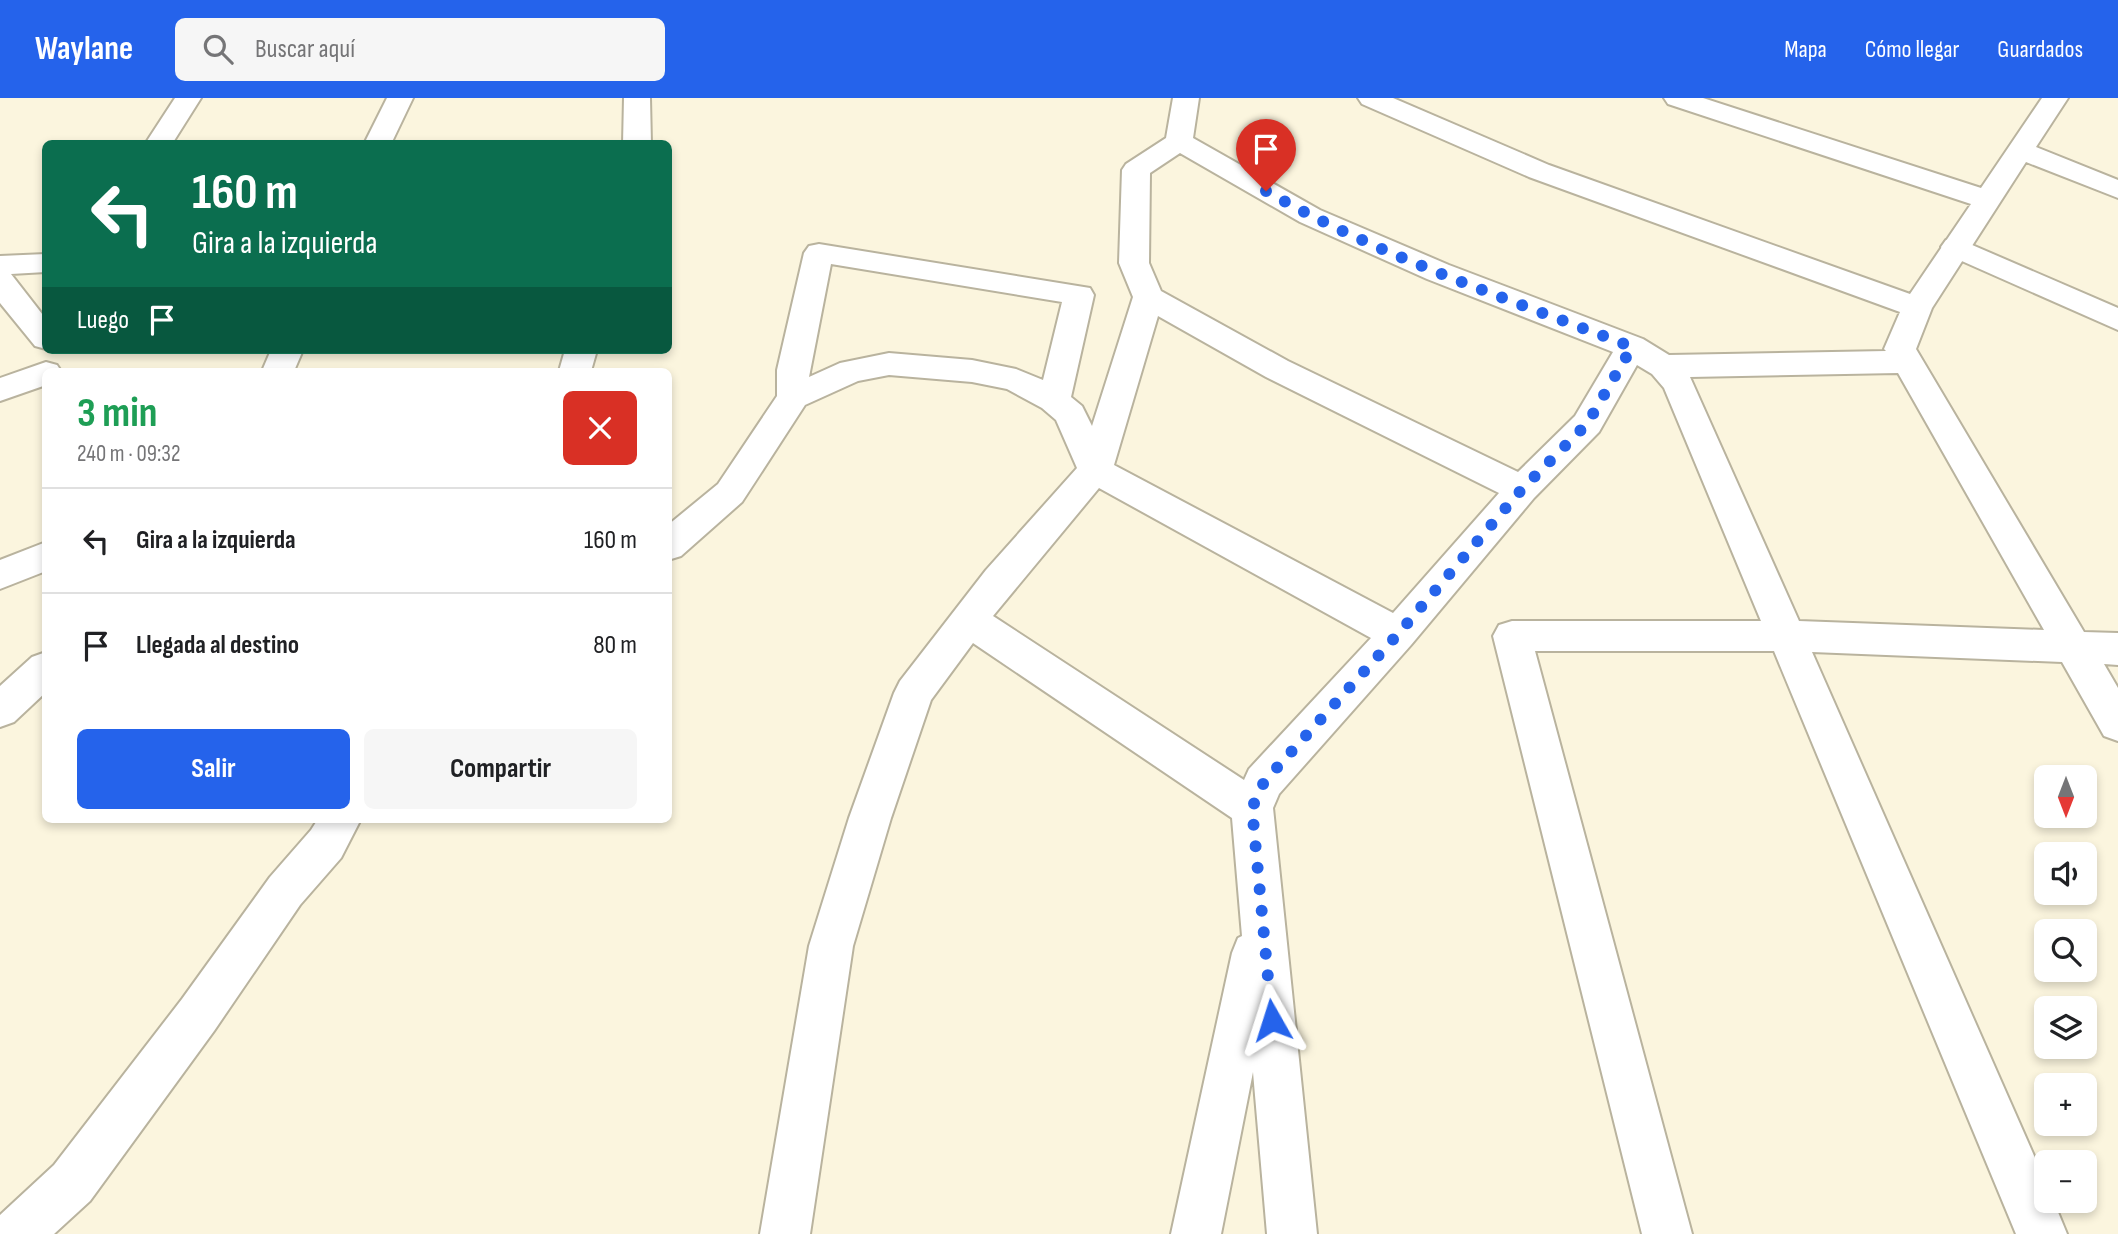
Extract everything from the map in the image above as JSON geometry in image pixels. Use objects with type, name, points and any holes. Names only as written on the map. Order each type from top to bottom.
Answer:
[{"type":"street","points":[[161,140],[188,98]]},
{"type":"street","points":[[379,140],[400,98]]},
{"type":"street","points":[[637,98],[637,140]]},
{"type":"street","points":[[785,1234],[831,946],[870,818],[914,693],[999,580],[1095,470],[1147,297],[1134,263],[1136,170],[1179,141],[1186,98]]},
{"type":"street","points":[[1371,98],[1539,171],[1917,307]]},
{"type":"street","points":[[1677,98],[1988,200]]},
{"type":"street","points":[[2044,102],[2022,151],[1917,307],[1900,349],[2118,724]]},
{"type":"street","points":[[1179,141],[1310,216],[1438,272],[1632,347],[1663,366],[1678,383],[2042,1234]]},
{"type":"street","points":[[2022,151],[2118,190]]},
{"type":"street","points":[[1956,247],[2113,323]]},
{"type":"street","points":[[793,397],[793,370],[819,253],[1079,295],[1054,400]]},
{"type":"street","points":[[0,265],[42,263]]},
{"type":"street","points":[[0,280],[21,311],[42,335]]},
{"type":"street","points":[[1147,297],[1277,369],[1522,489]]},
{"type":"street","points":[[1293,1234],[1252,808],[1264,782],[1398,634],[1522,489],[1587,424],[1632,347]]},
{"type":"street","points":[[1663,366],[1907,362]]},
{"type":"street","points":[[672,543],[730,493],[793,397],[851,371],[889,364],[972,371],[1016,380],[1054,400],[1070,414],[1095,470],[1398,634]]},
{"type":"street","points":[[0,390],[42,373]]},
{"type":"street","points":[[0,575],[42,558]]},
{"type":"street","points":[[969,620],[1252,808]]},
{"type":"street","points":[[1667,1234],[1512,636],[1788,636],[2074,650],[2118,649]]},
{"type":"street","points":[[0,710],[42,672]]},
{"type":"street","points":[[17,1234],[72,1184],[198,1015],[285,891],[326,844],[338,823]]},
{"type":"street","points":[[1196,1234],[1262,913]]},
{"type":"route","points":[[1266,191],[1310,216],[1438,272],[1632,347],[1587,424],[1522,489],[1398,634],[1264,782],[1252,808],[1272,1020]]}]
